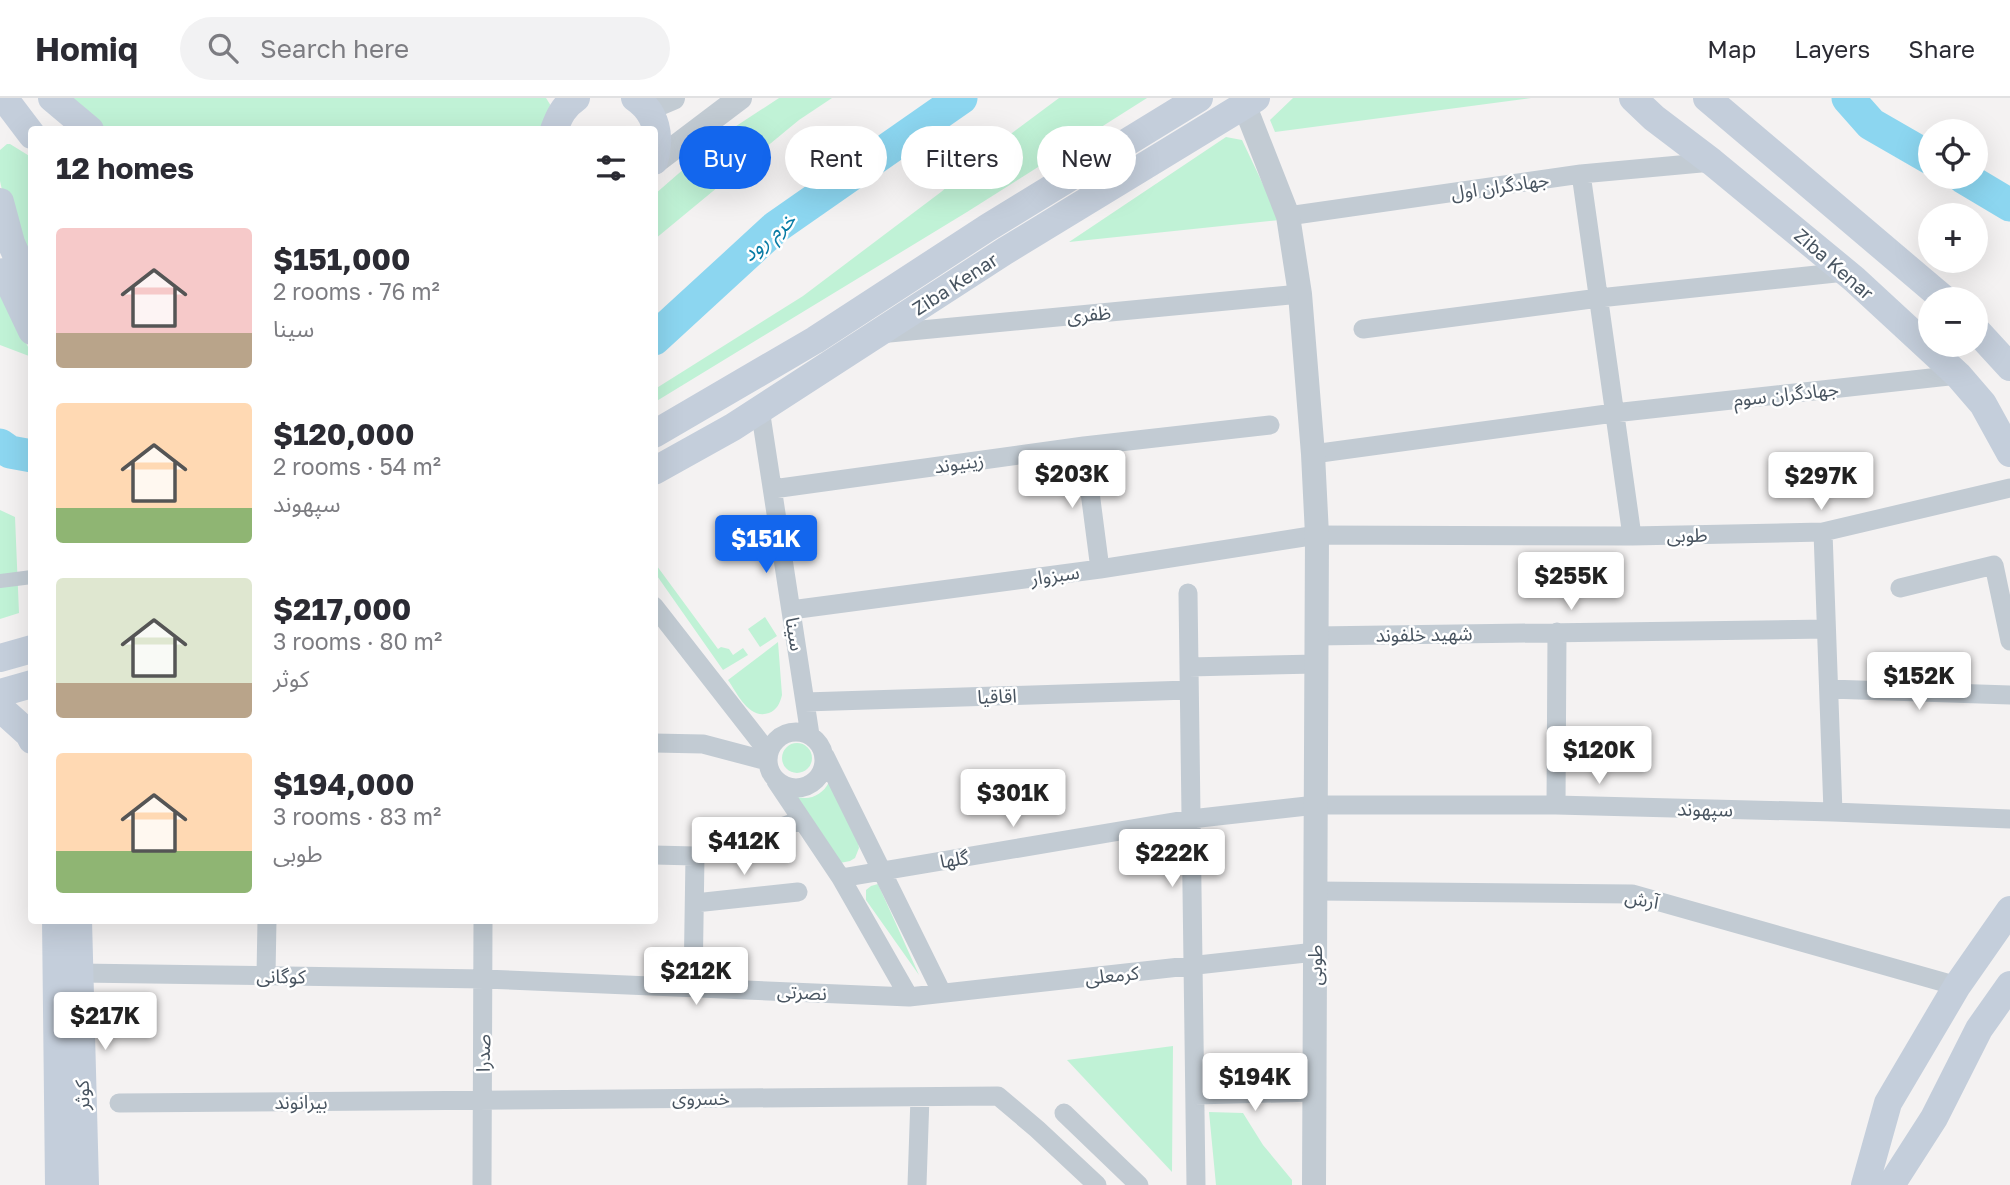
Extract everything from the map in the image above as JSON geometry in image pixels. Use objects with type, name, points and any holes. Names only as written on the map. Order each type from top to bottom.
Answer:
[{"type":"main road","points":[[0,110],[4,98]]},
{"type":"main road","points":[[4,98],[28,130]]},
{"type":"main road","points":[[52,98],[85,126]]},
{"type":"main road","name":"Ziba Kenar","points":[[658,432],[815,340],[988,228],[1199,98]]},
{"type":"main road","name":"Ziba Kenar","points":[[1633,98],[1845,272],[1958,375],[1983,404],[2010,453]]},
{"type":"main road","points":[[1707,98],[1930,287]]},
{"type":"main road","name":"Ziba Kenar","points":[[658,469],[733,427],[1005,251],[1247,100]]},
{"type":"main road","points":[[641,104],[652,115],[656,126]]},
{"type":"main road","points":[[0,202],[11,243],[28,281]]},
{"type":"main road","points":[[0,263],[28,322]]},
{"type":"main road","points":[[1988,343],[2010,367]]},
{"type":"main road","points":[[0,693],[28,685]]},
{"type":"main road","points":[[0,708],[28,733]]},
{"type":"main road","points":[[1865,1185],[1888,1103],[1957,986],[2010,910]]},
{"type":"main road","name":"کوثر","points":[[56,924],[70,1075],[85,1185]]},
{"type":"main road","name":"کوثر","points":[[59,1185],[79,973],[78,924]]},
{"type":"main road","points":[[1891,1185],[1937,1113],[1979,1029],[2010,985]]},
{"type":"main road","points":[[1895,1092],[1897,1107],[1903,1116],[1916,1120],[1937,1113]]},
{"type":"street","points":[[641,104],[673,98]]},
{"type":"street","points":[[658,159],[740,98]]},
{"type":"street","name":"طوبی","points":[[1247,100],[1288,216],[1300,294],[1313,454],[1317,535],[1314,1185]]},
{"type":"street","name":"جهادگران اول","points":[[1288,216],[1581,174],[1712,162]]},
{"type":"street","points":[[1581,174],[1632,536]]},
{"type":"street","points":[[1363,329],[1599,298],[1845,272]]},
{"type":"street","name":"ظفری","points":[[877,334],[1300,294]]},
{"type":"street","name":"جهادگران سوم","points":[[1313,454],[1615,413],[1958,375]]},
{"type":"street","name":"سینا","points":[[761,409],[810,735]]},
{"type":"street","name":"زینیوند","points":[[773,489],[1084,446],[1270,425]]},
{"type":"street","points":[[1084,446],[1100,569]]},
{"type":"street","name":"طوبی","points":[[1317,535],[1632,536],[1823,532],[2010,488]]},
{"type":"street","points":[[1823,532],[1833,812]]},
{"type":"street","name":"سبزوار","points":[[791,610],[1100,569],[1317,535]]},
{"type":"street","points":[[1900,588],[1994,565],[2010,641]]},
{"type":"street","points":[[0,581],[28,578]]},
{"type":"street","points":[[1188,593],[1196,1185]]},
{"type":"street","points":[[658,612],[768,757]]},
{"type":"street","name":"شهید خلفوند","points":[[1316,636],[1826,629]]},
{"type":"street","points":[[1556,805],[1558,632]]},
{"type":"street","points":[[1189,667],[1316,664]]},
{"type":"street","points":[[1829,689],[2010,695]]},
{"type":"street","name":"اقاقیا","points":[[805,702],[1189,690]]},
{"type":"street","points":[[909,997],[841,878],[770,772],[768,757],[773,743],[780,736],[801,732],[820,743],[880,871],[942,993]]},
{"type":"street","points":[[658,743],[703,744],[768,757]]},
{"type":"street","points":[[776,781],[786,787],[798,789],[809,786],[824,768],[825,756]]},
{"type":"street","name":"سپهوند","points":[[1191,820],[1316,805],[1556,805],[2010,819]]},
{"type":"street","points":[[658,855],[695,856],[802,820]]},
{"type":"street","name":"گلها","points":[[841,878],[1191,820]]},
{"type":"street","points":[[693,987],[695,856]]},
{"type":"street","name":"آرش","points":[[1315,891],[1632,894],[1957,986]]},
{"type":"street","points":[[695,903],[798,892]]},
{"type":"street","points":[[266,975],[267,924]]},
{"type":"street","name":"صدرا","points":[[482,1185],[483,924]]},
{"type":"street","name":"کرمعلی","points":[[909,997],[1315,952]]},
{"type":"street","name":"کوگانی","points":[[79,973],[484,979]]},
{"type":"street","name":"نصرتی","points":[[484,979],[909,997]]},
{"type":"street","points":[[1195,1095],[1315,1092]]},
{"type":"street","name":"خسروی","points":[[482,1100],[998,1096],[1097,1185]]},
{"type":"street","points":[[917,1185],[920,1097]]},
{"type":"street","name":"بیرانوند","points":[[119,1103],[482,1100]]},
{"type":"street","points":[[1064,1113],[1139,1185]]},
{"type":"green space","points":[[54,98],[546,98],[558,117],[553,126],[100,126]]},
{"type":"green space","points":[[779,98],[832,98],[792,126],[785,126],[785,132],[771,143],[771,126],[736,126]]},
{"type":"green space","points":[[1059,98],[1147,98],[1103,126],[1037,126],[1037,168],[1023,177],[1021,126]]},
{"type":"green space","points":[[1293,98],[1531,98],[1275,132],[1270,120]]},
{"type":"green space","points":[[1226,137],[1242,140],[1280,220],[1069,242]]},
{"type":"green space","points":[[10,144],[28,155],[28,260],[4,199],[0,181],[0,150]]},
{"type":"green space","points":[[679,173],[679,189],[716,189],[658,237],[658,191]]},
{"type":"green space","points":[[945,189],[1003,189],[658,400],[658,387],[803,296]]},
{"type":"green space","points":[[0,289],[28,347],[28,356],[0,345]]},
{"type":"green space","points":[[0,510],[15,517],[19,613],[0,619]]},
{"type":"green space","points":[[658,567],[718,649],[729,649],[733,655],[743,648],[748,655],[723,670],[658,577]]},
{"type":"green space","points":[[765,617],[777,636],[760,647],[748,629]]},
{"type":"green space","points":[[778,642],[782,695],[778,706],[772,712],[755,713],[744,704],[728,680]]},
{"type":"green space","points":[[797,743],[807,748],[812,758],[807,768],[797,773],[787,768],[782,758],[787,748]]},
{"type":"green space","points":[[829,782],[859,848],[855,858],[840,863],[794,796],[814,796],[823,791]]},
{"type":"green space","points":[[878,884],[919,975],[866,900],[866,890]]},
{"type":"green space","points":[[1173,1046],[1172,1172],[1067,1060]]},
{"type":"green space","points":[[1209,1112],[1243,1113],[1263,1145],[1292,1180],[1292,1185],[1216,1185]]},
{"type":"waterway","name":"خرم رود","points":[[658,335],[776,227],[961,98]]},
{"type":"waterway","name":"خرم رود","points":[[1848,98],[1871,124],[1918,151]]},
{"type":"waterway","name":"خرم رود","points":[[1983,189],[2010,205]]},
{"type":"waterway","name":"خرم رود","points":[[0,445],[10,452],[28,455]]}]
